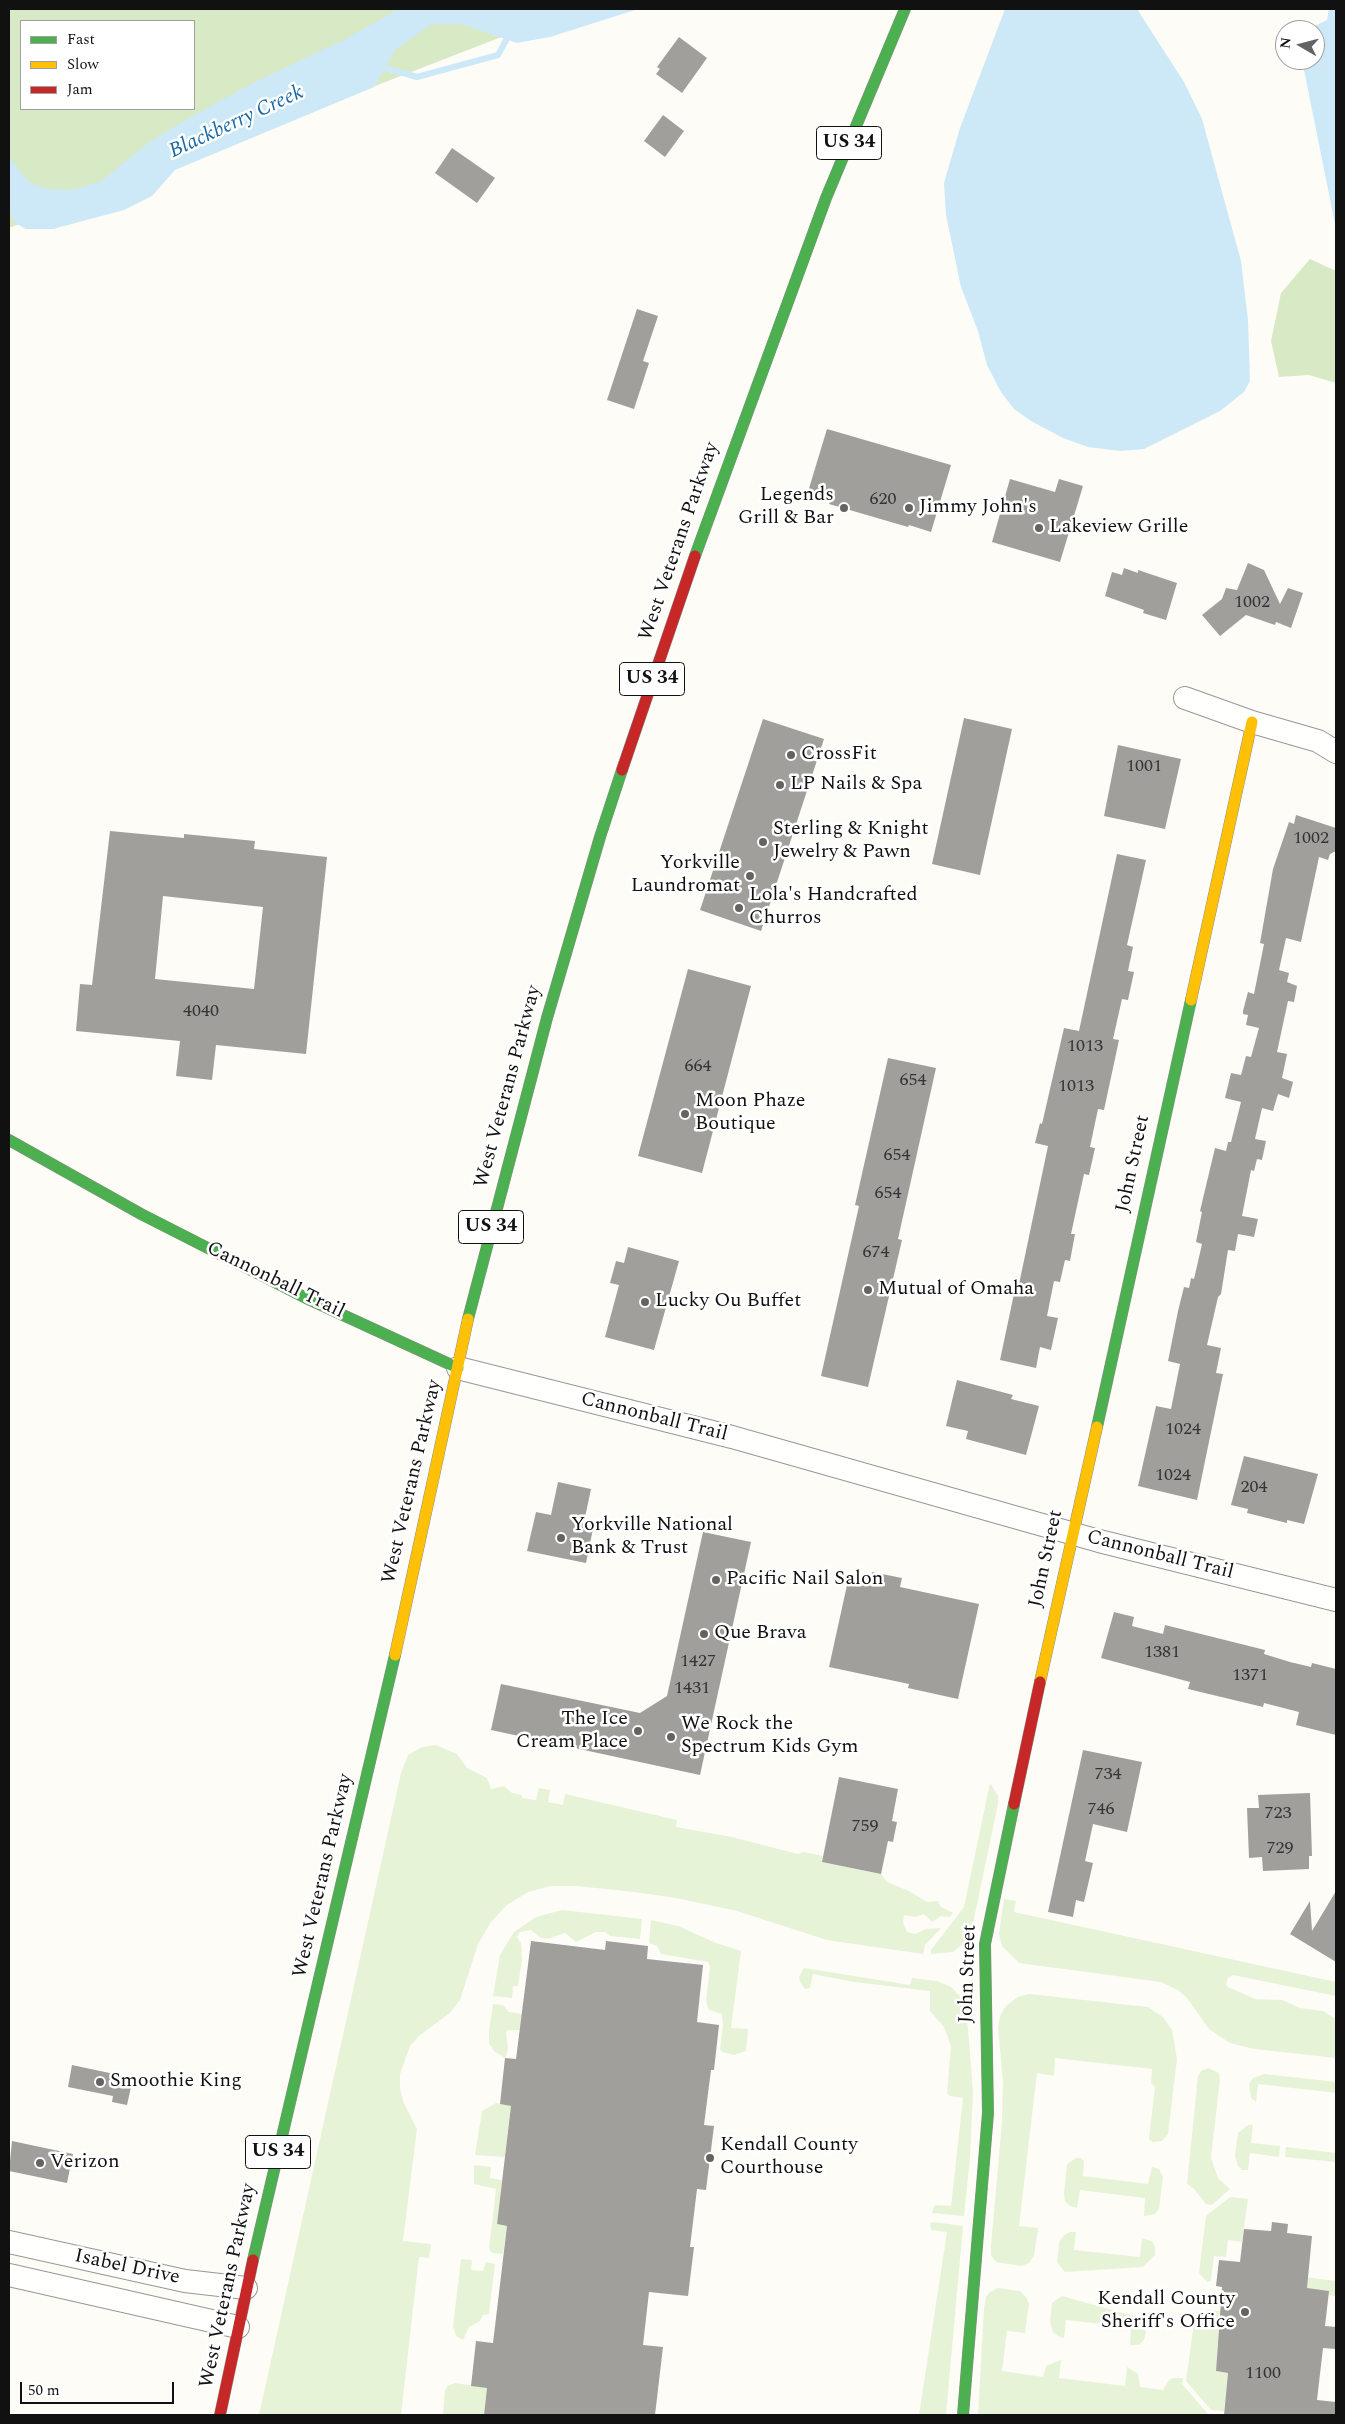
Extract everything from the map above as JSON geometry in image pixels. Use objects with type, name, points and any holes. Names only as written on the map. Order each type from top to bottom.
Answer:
[{"type":"main road","name":"West Veterans Parkway","points":[[220,2415],[246,2288],[382,1714],[472,1299],[528,1088],[606,818],[679,599],[738,432],[826,198],[905,9]]},
{"type":"main road","name":"John Street","points":[[963,2415],[988,2113],[985,1944],[992,1902],[1252,722]]},
{"type":"main road","name":"Cannonball Trail","points":[[9,1140],[141,1214],[306,1298],[458,1368]]},
{"type":"street","points":[[1186,698],[1252,722],[1318,741],[1336,752]]},
{"type":"street","name":"Cannonball Trail","points":[[458,1368],[732,1437],[1072,1533],[1336,1600]]},
{"type":"street","name":"Isabel Drive","points":[[9,2242],[185,2280],[246,2288]]},
{"type":"street","name":"Isabel Drive","points":[[9,2275],[238,2327]]},
{"type":"green space","points":[[9,9],[598,9],[571,10],[9,228]]},
{"type":"green space","points":[[1310,259],[1336,271],[1336,383],[1309,375],[1279,377],[1271,341],[1281,293]]},
{"type":"green space","points":[[436,1745],[457,1754],[467,1768],[487,1778],[491,1789],[504,1786],[512,1793],[522,1795],[522,1798],[536,1800],[539,1788],[550,1790],[548,1802],[563,1805],[565,1794],[677,1820],[676,1827],[732,1837],[798,1854],[803,1852],[823,1856],[822,1862],[881,1874],[887,1882],[909,1891],[927,1902],[938,1901],[941,1907],[953,1913],[950,1917],[941,1916],[932,1922],[924,1914],[915,1917],[904,1915],[903,1923],[907,1932],[915,1934],[926,1929],[941,1928],[925,1945],[923,1954],[827,1940],[737,1911],[676,1898],[634,1892],[577,1886],[551,1886],[528,1892],[507,1905],[491,1922],[478,1944],[460,2000],[450,2013],[420,2035],[410,2046],[400,2074],[400,2088],[403,2101],[417,2129],[403,2241],[431,2244],[429,2258],[419,2257],[401,2415],[259,2415],[401,1773],[408,1755],[422,1747]]},
{"type":"green space","points":[[990,1783],[998,1796],[998,1804],[971,1933],[963,1944],[953,1952],[931,1954],[931,1950],[964,1907]]},
{"type":"green space","points":[[1004,1899],[1016,1901],[1014,1912],[1336,1982],[1336,1996],[1233,1975],[1228,1978],[1226,1984],[1228,1987],[1255,1999],[1282,2000],[1300,2008],[1323,2011],[1336,2019],[1336,2058],[1254,2049],[1230,2043],[1209,2029],[1187,1998],[1178,1990],[1161,1982],[1019,1963],[1002,1946],[999,1934]]},
{"type":"green space","points":[[562,1910],[642,1919],[640,1939],[610,1936],[605,1932],[596,1932],[576,1942],[565,1933],[548,1939],[541,1938],[531,1930],[520,1932],[517,1937],[521,1943],[522,1959],[518,1986],[513,1986],[512,1998],[493,1996],[500,1955],[514,1932],[536,1917]]},
{"type":"green space","points":[[651,1920],[678,1926],[716,1943],[741,1951],[731,2028],[748,2029],[746,2051],[734,2055],[722,2052],[720,2049],[723,2026],[722,2014],[709,2010],[706,2001],[710,1966],[708,1962],[661,1954],[657,1946],[649,1943]]},
{"type":"green space","points":[[804,1968],[910,1985],[912,1978],[937,1981],[951,1987],[959,1995],[964,2005],[968,2028],[973,2093],[970,2157],[964,2216],[932,2213],[934,2206],[951,2206],[963,2098],[950,2096],[947,2093],[951,2046],[944,2027],[930,2011],[930,1991],[854,1982],[813,1974],[810,1988],[805,1989],[799,1977]]},
{"type":"green space","points":[[1029,1994],[1148,2007],[1163,2017],[1172,2030],[1177,2059],[1168,2134],[1162,2141],[1153,2142],[1149,2139],[1155,2087],[1151,2083],[1152,2069],[1055,2058],[1054,2076],[1037,2073],[1019,2226],[1038,2228],[1034,2256],[1029,2263],[1021,2266],[996,2262],[991,2255],[991,2246],[1002,2122],[1003,2082],[998,2026],[1001,2014],[1006,2006],[1018,1997]]},
{"type":"green space","points":[[493,2004],[503,2005],[509,2012],[522,2014],[520,2030],[509,2030],[506,2032],[508,2049],[505,2058],[494,2051],[489,2043]]},
{"type":"green space","points":[[1208,2068],[1219,2073],[1220,2079],[1211,2158],[1218,2178],[1230,2189],[1212,2205],[1206,2204],[1194,2189],[1187,2184],[1198,2076],[1201,2071]]},
{"type":"green space","points":[[1264,2074],[1336,2082],[1336,2093],[1258,2084],[1256,2102],[1251,2098],[1249,2084],[1253,2078]]},
{"type":"green space","points":[[496,2103],[511,2106],[505,2157],[475,2155],[482,2111]]},
{"type":"green space","points":[[1248,2125],[1253,2125],[1251,2143],[1280,2146],[1279,2157],[1250,2153],[1248,2170],[1242,2170],[1238,2166],[1235,2156],[1238,2133]]},
{"type":"green space","points":[[1286,2147],[1336,2153],[1336,2162],[1285,2157]]},
{"type":"green space","points":[[1076,2158],[1081,2158],[1084,2161],[1083,2176],[1148,2184],[1152,2167],[1159,2169],[1163,2177],[1159,2209],[1155,2214],[1144,2216],[1145,2198],[1080,2190],[1077,2208],[1070,2206],[1065,2201],[1064,2194],[1067,2164]]},
{"type":"green space","points":[[474,2165],[491,2167],[490,2178],[502,2180],[497,2224],[507,2226],[503,2254],[492,2253],[489,2249],[496,2189],[474,2184]]},
{"type":"green space","points":[[1230,2197],[1248,2199],[1242,2242],[1228,2240],[1226,2257],[1214,2256],[1211,2281],[1207,2282],[1199,2273],[1206,2216]]},
{"type":"green space","points":[[930,2223],[963,2226],[946,2415],[919,2415],[947,2232],[931,2230]]},
{"type":"green space","points":[[1076,2232],[1074,2250],[1140,2257],[1142,2238],[1151,2241],[1155,2246],[1155,2255],[1143,2267],[1065,2272],[1057,2262],[1059,2243],[1064,2235]]},
{"type":"green space","points":[[461,2259],[472,2260],[471,2270],[483,2271],[486,2262],[495,2264],[489,2314],[483,2315],[480,2321],[469,2327],[463,2340],[456,2336],[453,2326]]},
{"type":"green space","points":[[1305,2277],[1336,2281],[1336,2296],[1328,2295],[1328,2291],[1304,2288]]},
{"type":"green space","points":[[998,2288],[1020,2291],[1026,2297],[1029,2304],[1025,2333],[1007,2331],[1002,2371],[1043,2377],[1046,2366],[1061,2360],[1059,2378],[1125,2386],[1127,2367],[1138,2374],[1140,2387],[1163,2390],[1169,2380],[1183,2378],[1182,2384],[1208,2414],[1213,2415],[978,2415],[984,2308],[986,2297],[990,2292]]},
{"type":"green space","points":[[1062,2296],[1137,2317],[1143,2324],[1146,2332],[1144,2340],[1139,2345],[1130,2345],[1131,2327],[1066,2320],[1064,2338],[1058,2336],[1053,2332],[1050,2322],[1052,2303]]},
{"type":"green space","points":[[1207,2310],[1220,2311],[1216,2371],[1228,2373],[1224,2411],[1211,2410],[1186,2381],[1194,2323]]},
{"type":"green space","points":[[455,2383],[487,2388],[484,2415],[443,2415],[445,2390],[448,2386]]},
{"type":"water","name":"Blackberry Creek","points":[[399,9],[638,9],[550,37],[517,43],[461,24],[431,24],[395,50],[374,87],[175,170],[152,196],[124,210],[53,229],[26,229],[15,223],[9,209],[9,157],[29,182],[47,189],[73,190],[100,182],[151,141],[187,119],[261,79],[344,40]]},
{"type":"water","points":[[1005,9],[1137,9],[1184,82],[1202,119],[1241,261],[1248,320],[1250,381],[1244,392],[1220,411],[1144,449],[1120,451],[1088,447],[1063,438],[1031,421],[1014,409],[1001,392],[987,365],[978,331],[961,287],[946,215],[944,183],[960,128]]},
{"type":"water","points":[[1329,9],[1336,9],[1336,229],[1304,70],[1325,70],[1325,21],[1327,20]]},
{"type":"building","points":[[679,37],[707,58],[682,93],[656,74],[660,69],[657,67]]},
{"type":"building","points":[[663,115],[684,131],[665,157],[644,141]]},
{"type":"building","points":[[452,148],[495,178],[477,203],[435,173]]},
{"type":"building","points":[[637,309],[658,316],[643,361],[649,363],[634,409],[607,400]]},
{"type":"building","points":[[827,429],[951,465],[931,532],[829,504],[830,502],[807,495]]},
{"type":"building","points":[[1010,479],[1055,492],[1059,479],[1083,486],[1060,562],[992,542]]},
{"type":"building","points":[[1248,563],[1264,570],[1280,604],[1288,588],[1303,593],[1291,628],[1276,622],[1275,625],[1246,615],[1220,636],[1202,615],[1222,599],[1226,588],[1237,590]]},
{"type":"building","points":[[1124,568],[1138,573],[1138,570],[1177,583],[1166,620],[1143,613],[1144,610],[1105,596],[1112,572],[1122,575]]},
{"type":"building","points":[[964,718],[1012,729],[980,875],[932,864]]},
{"type":"building","points":[[763,719],[824,739],[761,931],[700,910]]},
{"type":"building","points":[[1118,745],[1181,759],[1165,829],[1104,816]]},
{"type":"building","points":[[1296,815],[1336,828],[1336,851],[1330,854],[1328,860],[1319,857],[1301,942],[1286,938],[1279,970],[1289,973],[1287,982],[1297,986],[1294,1002],[1288,1001],[1277,1052],[1287,1054],[1282,1078],[1293,1082],[1289,1098],[1278,1094],[1273,1111],[1262,1108],[1255,1139],[1266,1141],[1262,1160],[1257,1159],[1254,1171],[1251,1170],[1242,1216],[1258,1219],[1254,1237],[1238,1234],[1235,1251],[1228,1250],[1221,1294],[1218,1297],[1207,1345],[1221,1348],[1216,1373],[1223,1374],[1197,1500],[1138,1486],[1156,1406],[1171,1409],[1180,1364],[1168,1361],[1178,1311],[1184,1287],[1189,1288],[1191,1278],[1194,1279],[1202,1244],[1196,1242],[1202,1212],[1200,1211],[1215,1148],[1226,1151],[1228,1142],[1231,1142],[1241,1102],[1225,1098],[1231,1073],[1241,1075],[1246,1056],[1251,1057],[1259,1028],[1246,1025],[1248,1015],[1243,1014],[1243,1011],[1248,992],[1254,994],[1264,944],[1260,943],[1273,869],[1289,822],[1294,824]]},
{"type":"building","points":[[110,831],[184,838],[184,834],[255,841],[254,849],[327,857],[306,1054],[216,1045],[212,1080],[176,1076],[180,1041],[76,1031],[80,984],[92,985]],"holes":[[[163,896],[263,907],[254,989],[155,979]]]},
{"type":"building","points":[[1117,854],[1146,860],[1127,945],[1133,947],[1128,971],[1134,972],[1128,1000],[1122,999],[1113,1039],[1119,1040],[1104,1110],[1098,1109],[1090,1147],[1095,1148],[1089,1175],[1084,1174],[1071,1234],[1075,1234],[1070,1261],[1065,1260],[1060,1282],[1054,1281],[1047,1316],[1058,1318],[1051,1350],[1040,1347],[1036,1368],[1000,1360],[1015,1289],[1018,1289],[1048,1146],[1035,1143],[1040,1123],[1042,1124],[1064,1028],[1079,1031]]},
{"type":"building","points":[[688,969],[751,986],[702,1173],[638,1156]]},
{"type":"building","points":[[888,1058],[936,1068],[898,1239],[902,1240],[868,1387],[821,1376],[859,1206],[855,1205]]},
{"type":"building","points":[[628,1247],[679,1261],[654,1350],[605,1337],[619,1285],[610,1283],[616,1261],[624,1263]]},
{"type":"building","points":[[957,1380],[1013,1395],[1011,1399],[1039,1406],[1026,1455],[966,1439],[968,1431],[946,1426]]},
{"type":"building","points":[[1244,1456],[1318,1474],[1304,1524],[1287,1520],[1287,1523],[1247,1513],[1248,1509],[1231,1505]]},
{"type":"building","name":"Yorkville National Bank & Trust","points":[[558,1482],[591,1489],[584,1522],[594,1524],[586,1563],[527,1551],[536,1512],[551,1515]]},
{"type":"building","points":[[703,1532],[751,1542],[700,1775],[491,1730],[501,1684],[640,1713],[667,1696]]},
{"type":"building","points":[[872,1572],[902,1578],[900,1587],[979,1604],[958,1699],[908,1688],[909,1684],[829,1667],[849,1576],[871,1580]]},
{"type":"building","points":[[1114,1612],[1134,1617],[1132,1626],[1163,1634],[1165,1625],[1265,1650],[1264,1654],[1290,1662],[1311,1667],[1312,1663],[1336,1669],[1336,1735],[1296,1725],[1299,1712],[1264,1703],[1263,1707],[1188,1689],[1190,1682],[1101,1658]]},
{"type":"building","points":[[1083,1750],[1142,1762],[1127,1832],[1093,1824],[1085,1861],[1093,1863],[1084,1902],[1076,1900],[1073,1917],[1048,1912]]},
{"type":"building","points":[[839,1777],[898,1789],[892,1821],[897,1822],[893,1842],[888,1841],[881,1874],[822,1862]]},
{"type":"building","points":[[1310,1793],[1312,1856],[1309,1856],[1309,1869],[1263,1871],[1262,1857],[1249,1858],[1247,1808],[1259,1808],[1258,1795]]},
{"type":"building","points":[[1336,1891],[1336,1962],[1290,1934],[1310,1901],[1312,1931]]},
{"type":"building","points":[[531,1941],[605,1950],[606,1941],[648,1946],[647,1959],[703,1965],[697,2022],[719,2025],[714,2070],[711,2070],[704,2125],[714,2126],[706,2190],[697,2189],[690,2247],[694,2247],[688,2296],[649,2292],[643,2345],[663,2347],[655,2415],[484,2415],[487,2388],[471,2386],[476,2341],[493,2343],[507,2226],[497,2224],[511,2106],[500,2104],[505,2058],[516,2059]]},
{"type":"building","name":"Smoothie King","points":[[72,2065],[133,2078],[127,2105],[112,2102],[113,2096],[68,2087]]},
{"type":"building","name":"Verizon","points":[[12,2141],[73,2154],[67,2183],[9,2171]]},
{"type":"building","points":[[1272,2222],[1288,2224],[1287,2233],[1312,2236],[1307,2288],[1329,2291],[1325,2326],[1336,2327],[1336,2349],[1323,2348],[1317,2400],[1336,2402],[1336,2415],[1224,2415],[1228,2373],[1216,2371],[1222,2287],[1216,2286],[1219,2260],[1240,2262],[1244,2229],[1271,2231]]},
{"type":"waterway","points":[[378,66],[417,77],[498,55],[510,33]]},
{"type":"traffic: fast","points":[[695,556],[826,198],[905,9]]},
{"type":"traffic: fast","points":[[468,1319],[547,1018],[600,837],[622,770]]},
{"type":"traffic: fast","points":[[1097,1427],[1191,1000]]},
{"type":"traffic: fast","points":[[9,1140],[141,1214],[306,1298],[458,1368]]},
{"type":"traffic: fast","points":[[253,2260],[395,1655]]},
{"type":"traffic: fast","points":[[963,2415],[988,2113],[985,1944],[1014,1804]]},
{"type":"traffic: slow","points":[[1191,1000],[1252,722]]},
{"type":"traffic: slow","points":[[395,1655],[468,1319]]},
{"type":"traffic: slow","points":[[1040,1682],[1097,1427]]},
{"type":"traffic: jam","points":[[622,770],[695,556]]},
{"type":"traffic: jam","points":[[1014,1804],[1040,1682]]},
{"type":"traffic: jam","points":[[220,2415],[253,2260]]},
{"type":"place","name":"Legends Grill & Bar","points":[[844,508]]},
{"type":"place","name":"Jimmy John's","points":[[909,508]]},
{"type":"place","name":"Lakeview Grille","points":[[1039,528]]},
{"type":"place","name":"CrossFit","points":[[791,755]]},
{"type":"place","name":"LP Nails & Spa","points":[[780,785]]},
{"type":"place","name":"Sterling & Knight Jewelry & Pawn","points":[[763,842]]},
{"type":"place","name":"Yorkville Laundromat","points":[[750,876]]},
{"type":"place","name":"Lola's Handcrafted Churros","points":[[739,908]]},
{"type":"place","name":"Moon Phaze Boutique","points":[[685,1114]]},
{"type":"place","name":"Mutual of Omaha","points":[[868,1290]]},
{"type":"place","name":"Lucky Ou Buffet","points":[[645,1302]]},
{"type":"place","name":"Yorkville National Bank & Trust","points":[[561,1538]]},
{"type":"place","name":"Pacific Nail Salon","points":[[716,1580]]},
{"type":"place","name":"Que Brava","points":[[704,1634]]},
{"type":"place","name":"The Ice Cream Place","points":[[638,1731]]},
{"type":"place","name":"We Rock the Spectrum Kids Gym","points":[[671,1737]]},
{"type":"place","name":"Smoothie King","points":[[100,2082]]},
{"type":"place","name":"Kendall County Courthouse","points":[[710,2158]]},
{"type":"place","name":"Verizon","points":[[40,2163]]},
{"type":"place","name":"Kendall County Sheriff's Office","points":[[1245,2312]]}]
